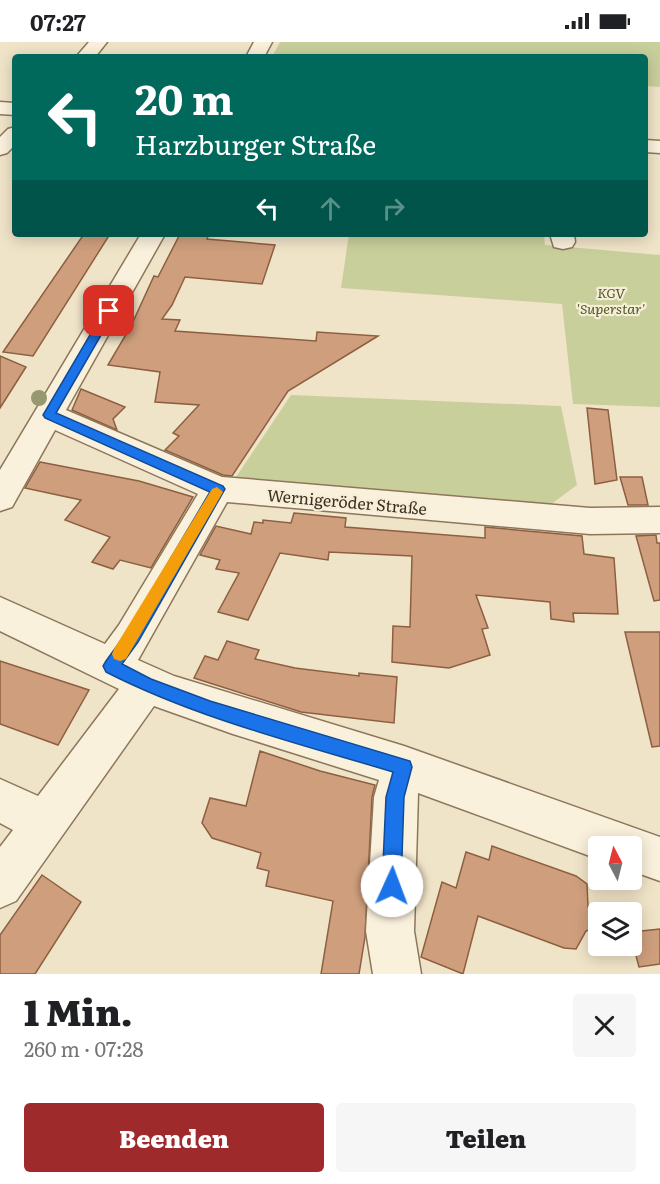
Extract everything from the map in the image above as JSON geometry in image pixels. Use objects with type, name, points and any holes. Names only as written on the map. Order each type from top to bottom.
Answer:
[{"type":"street","points":[[88,54],[98,42]]},
{"type":"street","points":[[0,149],[12,136]]},
{"type":"street","points":[[0,498],[151,237]]},
{"type":"street","name":"Wernigeröder Straße","points":[[49,415],[218,489],[590,521],[660,520]]},
{"type":"street","points":[[0,885],[45,823],[129,675],[132,637],[218,489]]},
{"type":"street","points":[[0,612],[129,675],[210,708],[404,767],[595,836]]},
{"type":"street","points":[[397,974],[390,931],[395,797],[404,767]]},
{"type":"street","points":[[0,800],[45,823]]},
{"type":"street","points":[[642,853],[660,859]]},
{"type":"green space","points":[[280,42],[660,42],[660,87],[648,86],[648,54],[274,54]]},
{"type":"green space","name":"KGV 'Superstar'","points":[[349,237],[544,237],[545,245],[660,255],[660,407],[573,404],[562,304],[341,288]]},
{"type":"green space","points":[[291,395],[561,406],[577,485],[546,508],[234,480]]},
{"type":"building","points":[[82,237],[108,237],[33,356],[3,352]]},
{"type":"building","points":[[178,237],[208,237],[207,239],[275,245],[262,284],[185,277],[172,305],[162,319],[180,320],[175,331],[316,341],[317,332],[378,336],[288,391],[232,476],[223,475],[165,450],[179,436],[173,433],[199,405],[155,402],[160,372],[108,365],[131,326],[154,276],[158,277]]},
{"type":"building","points":[[0,356],[26,367],[0,408]]},
{"type":"building","points":[[81,389],[125,407],[113,419],[117,430],[72,410]]},
{"type":"building","points":[[587,408],[608,410],[617,480],[595,484]]},
{"type":"building","points":[[40,462],[139,481],[193,497],[151,568],[120,560],[113,569],[92,562],[110,537],[65,520],[81,500],[25,488]]},
{"type":"building","points":[[620,477],[642,477],[648,505],[628,505]]},
{"type":"building","points":[[294,513],[346,518],[345,527],[485,538],[485,527],[582,536],[584,554],[614,558],[618,614],[573,613],[574,622],[551,619],[550,602],[476,595],[488,628],[482,629],[490,655],[449,668],[392,662],[393,626],[410,627],[412,556],[329,552],[328,560],[280,553],[248,620],[218,612],[239,573],[216,569],[220,560],[200,555],[216,526],[251,534],[254,522],[263,523],[263,520],[291,523]]},
{"type":"building","points":[[656,535],[657,543],[660,543],[660,600],[654,601],[636,536]]},
{"type":"building","points":[[625,632],[660,632],[660,746],[652,747]]},
{"type":"building","points":[[227,641],[259,650],[255,659],[295,668],[359,676],[359,673],[397,677],[394,723],[301,712],[194,678],[205,656],[218,660]]},
{"type":"building","points":[[0,661],[89,690],[58,745],[0,724]]},
{"type":"building","points":[[260,751],[320,771],[375,785],[372,797],[365,937],[359,974],[321,974],[333,901],[266,886],[269,871],[257,868],[261,853],[212,838],[202,823],[210,798],[246,806]]},
{"type":"building","points":[[492,846],[576,876],[587,884],[588,930],[576,949],[564,948],[478,916],[463,974],[421,957],[442,882],[456,888],[466,852],[489,860]]},
{"type":"building","points":[[42,875],[81,902],[35,974],[0,974],[0,935]]},
{"type":"building","points":[[660,929],[660,964],[639,967],[636,956],[642,956],[642,931]]},
{"type":"slow traffic","points":[[120,654],[217,492]]},
{"type":"route","points":[[109,311],[49,415],[218,489],[132,637],[111,666],[146,684],[210,708],[404,767],[395,797],[392,886]]}]
